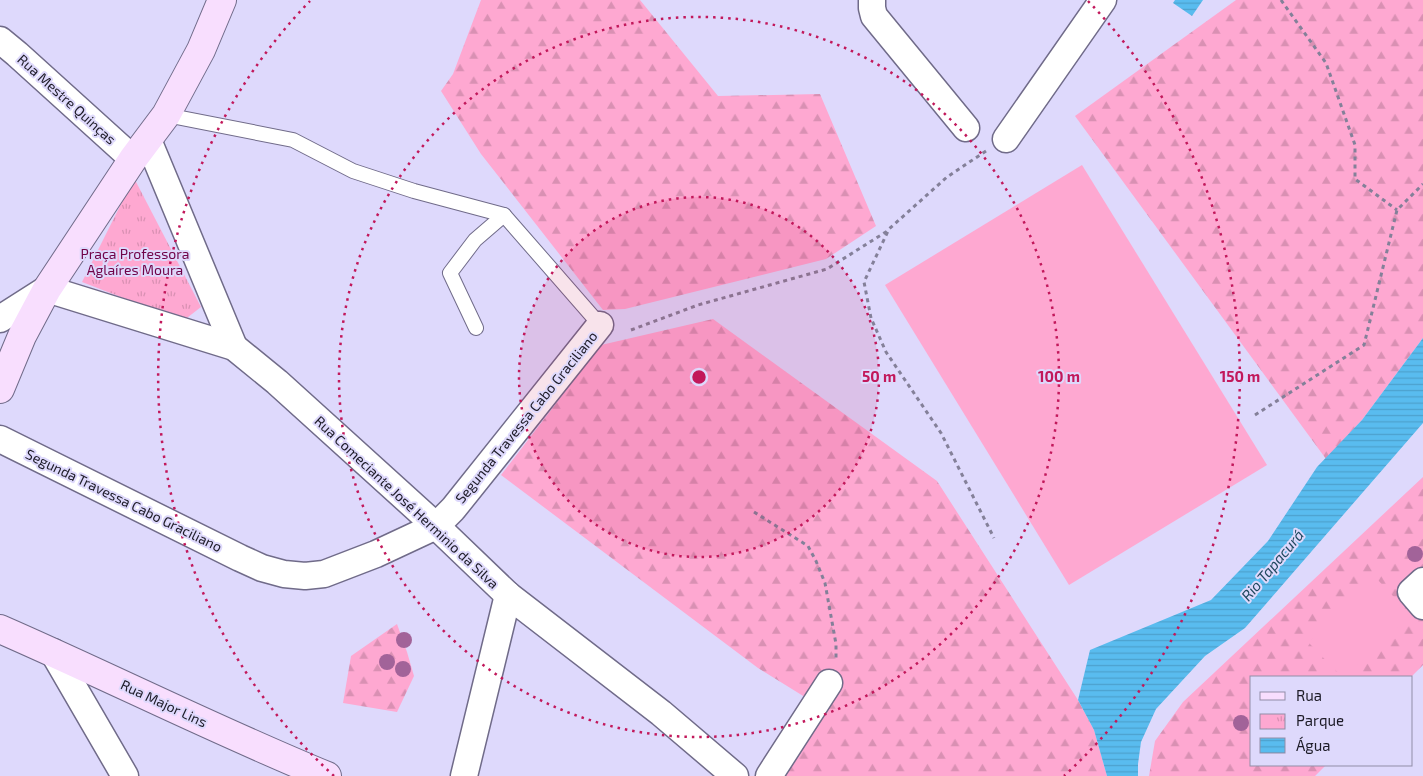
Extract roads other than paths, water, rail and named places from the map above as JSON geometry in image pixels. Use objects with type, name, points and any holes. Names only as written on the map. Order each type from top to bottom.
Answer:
[{"type":"street","points":[[0,389],[22,336],[48,289],[166,115],[201,50],[222,0]]},
{"type":"street","points":[[1006,139],[1103,0]]},
{"type":"street","points":[[872,4],[874,16],[966,128]]},
{"type":"street","name":"Rua Mestre Quinças","points":[[0,40],[141,150]]},
{"type":"street","points":[[141,150],[234,347]]},
{"type":"street","points":[[0,319],[48,289]]},
{"type":"street","name":"Rua Comeciante José Herminio da Silva","points":[[48,289],[234,347],[277,382],[436,526],[508,595],[661,713],[735,776]]},
{"type":"street","name":"Segunda Travessa Cabo Graciliano","points":[[0,439],[262,568],[284,574],[305,576],[324,574],[376,554],[436,526],[453,509],[600,325]]},
{"type":"street","points":[[1423,582],[1411,592],[1423,606]]},
{"type":"street","points":[[464,776],[508,595]]},
{"type":"street","name":"Rua Major Lins","points":[[0,630],[54,652],[278,756],[328,776]]},
{"type":"street","points":[[54,652],[125,776]]},
{"type":"street","points":[[769,776],[829,683]]},
{"type":"lane","points":[[166,115],[293,140],[353,171],[504,215]]},
{"type":"lane","points":[[476,328],[450,273],[475,240],[504,215]]},
{"type":"lane","name":"Segunda Travessa Cabo Graciliano","points":[[504,215],[600,325]]},
{"type":"water","points":[[1175,0],[1203,0],[1192,16],[1173,3]]},
{"type":"water","name":"Rio Tapacurá","points":[[1423,338],[1423,423],[1245,628],[1205,656],[1156,709],[1141,742],[1138,776],[1107,776],[1094,730],[1078,700],[1090,650],[1211,600],[1268,541],[1317,467],[1362,420]]},
{"type":"park label","name":"Praça Professora Aglaíres Moura","points":[[135,262]]}]
